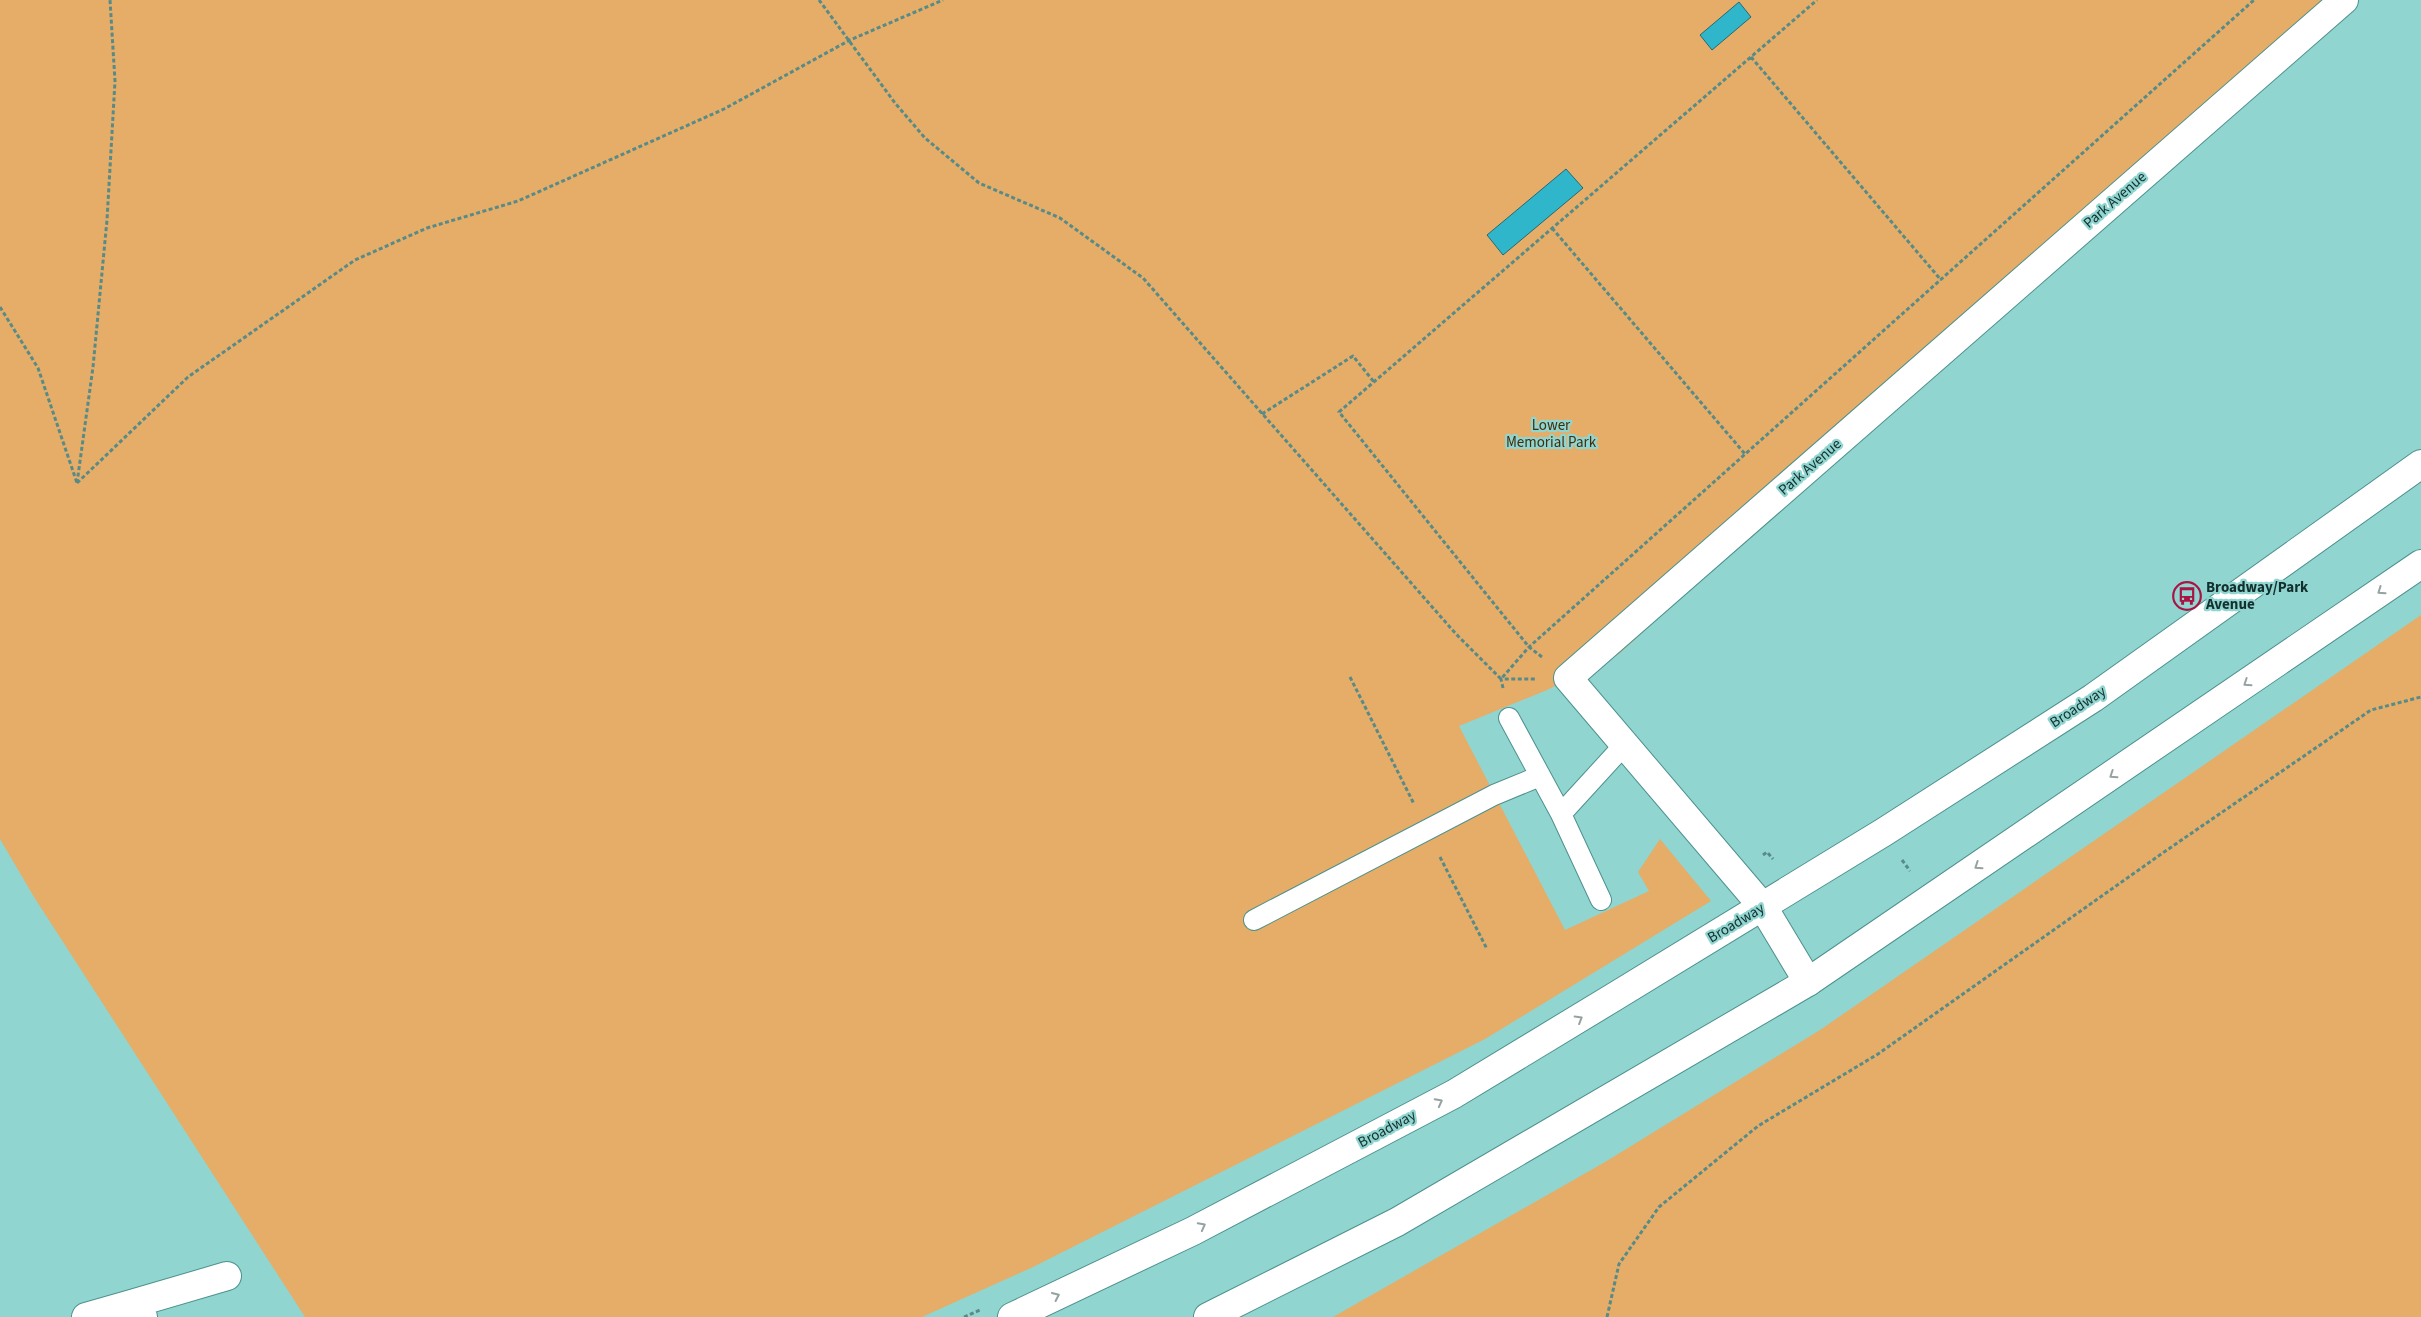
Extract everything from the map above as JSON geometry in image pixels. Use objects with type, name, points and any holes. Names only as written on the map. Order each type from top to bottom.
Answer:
[{"type":"main road","name":"Park Avenue","points":[[1808,982],[1763,907],[1568,678],[2344,0]]},
{"type":"main road","name":"Broadway","points":[[1012,1317],[1193,1230],[1454,1094],[1763,907],[2093,698],[2421,464]]},
{"type":"main road","points":[[1208,1317],[1397,1222],[1808,982],[2421,564]]},
{"type":"main road","points":[[86,1317],[139,1310],[227,1276]]},
{"type":"lane","points":[[1509,718],[1561,814],[1601,900]]},
{"type":"lane","points":[[1561,814],[1625,744]]},
{"type":"lane","points":[[1254,920],[1494,795],[1540,776]]},
{"type":"path","points":[[77,483],[93,367],[107,220],[115,81],[110,0]]},
{"type":"path","points":[[819,0],[895,104],[925,138],[979,183],[1060,218],[1143,278],[1456,634],[1501,679],[1529,646],[2254,0]]},
{"type":"path","points":[[77,483],[188,377],[355,260],[427,228],[518,201],[724,109],[850,40],[943,0]]},
{"type":"path","points":[[1529,646],[1339,412],[1817,0]]},
{"type":"path","points":[[1751,57],[1941,280]]},
{"type":"path","points":[[1552,228],[1745,454]]},
{"type":"path","points":[[0,307],[38,368],[77,483]]},
{"type":"path","points":[[1262,414],[1353,356],[1374,382]]},
{"type":"path","points":[[1607,1317],[1620,1264],[1659,1207],[1758,1126],[1878,1054],[2167,850],[2371,710],[2421,697]]},
{"type":"path","points":[[1884,832],[1929,900]]},
{"type":"green space","name":"Lower Memorial Park","points":[[0,0],[2337,0],[1619,654],[1547,690],[1459,726],[1565,930],[1649,891],[1638,872],[1660,839],[1711,901],[1485,1039],[1033,1267],[922,1317],[305,1317],[34,897],[0,839]]},
{"type":"green space","points":[[2421,615],[2421,1317],[1333,1317],[1605,1162],[1820,1030]]},
{"type":"building","points":[[1739,2],[1751,17],[1712,50],[1700,35]]},
{"type":"building","points":[[1566,169],[1583,188],[1503,255],[1487,235]]},
{"type":"place","name":"Broadway/Park Avenue","points":[[2187,596]]}]
